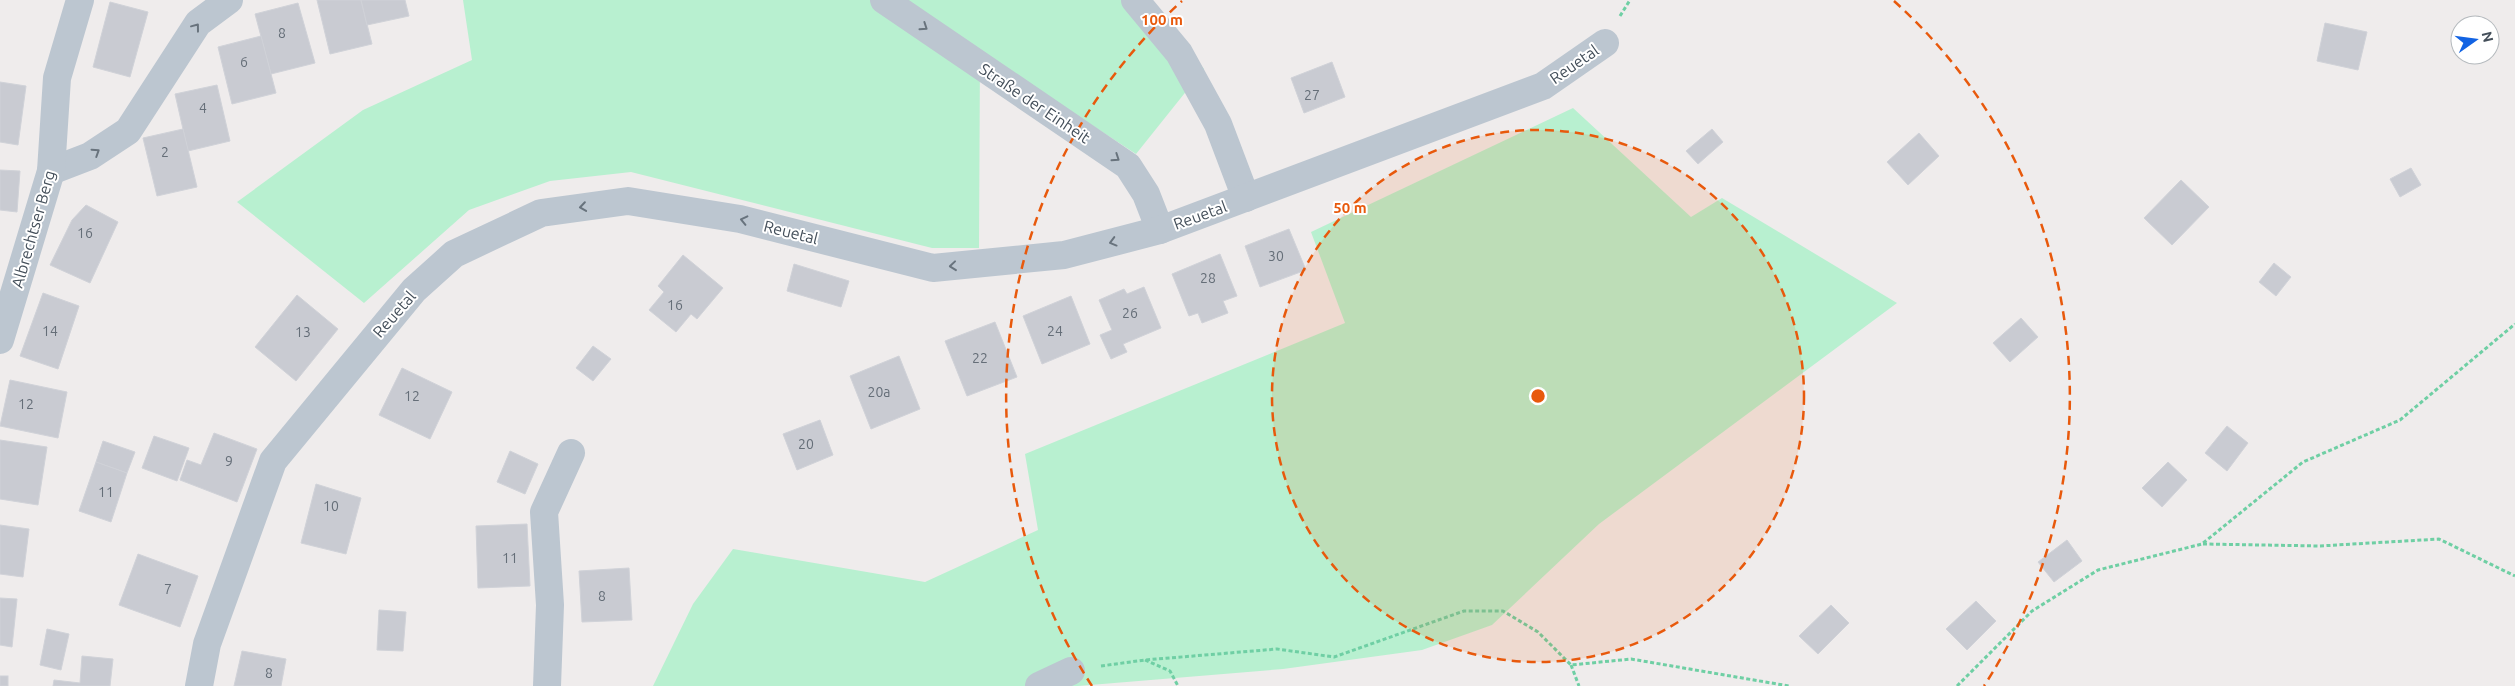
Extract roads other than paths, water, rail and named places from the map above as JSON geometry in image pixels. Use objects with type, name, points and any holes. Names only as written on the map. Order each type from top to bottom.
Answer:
[{"type":"street","name":"Albrechtser Berg","points":[[0,340],[51,171],[57,78],[80,0]]},
{"type":"street","points":[[51,171],[90,156],[128,131],[198,22],[229,0]]},
{"type":"street","name":"Straße der Einheit","points":[[884,0],[1128,166],[1146,194],[1160,230]]},
{"type":"street","points":[[1135,0],[1179,53],[1218,124],[1246,198]]},
{"type":"street","name":"Reuetal","points":[[199,686],[207,644],[273,461],[414,290],[454,254],[541,213],[628,201],[740,219],[933,268],[1064,255],[1160,230],[1543,86],[1605,43]]},
{"type":"street","points":[[548,686],[550,605],[544,512],[571,453]]},
{"type":"street","points":[[1039,686],[1071,671]]}]
